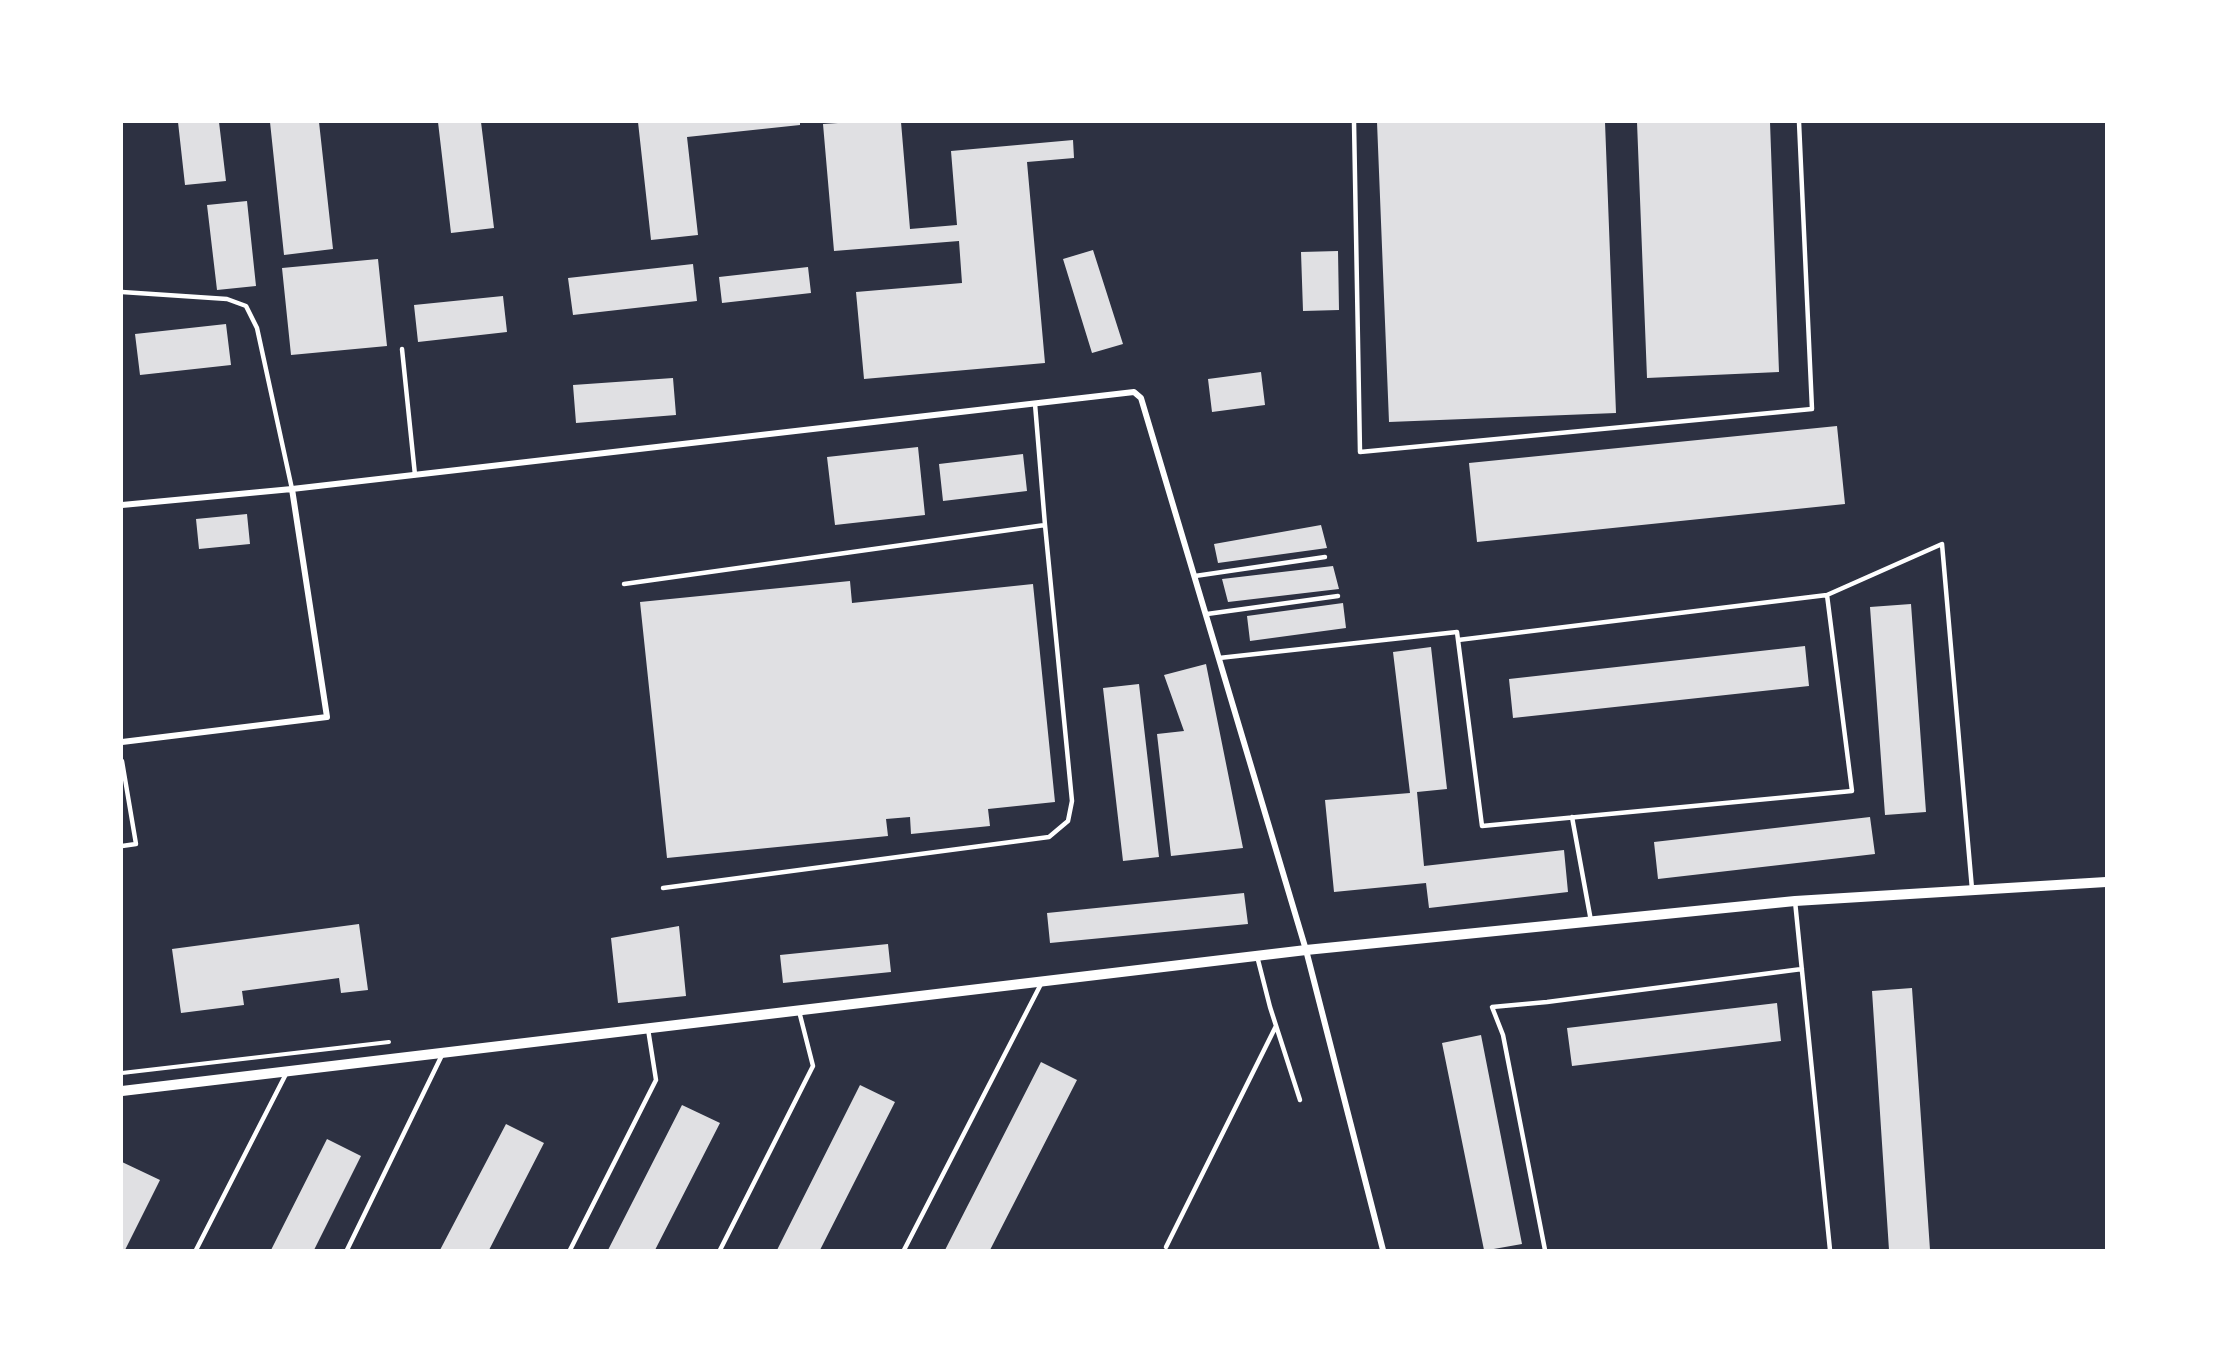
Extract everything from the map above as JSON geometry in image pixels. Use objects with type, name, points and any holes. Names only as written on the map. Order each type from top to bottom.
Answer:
[{"type":"street","points":[[122,505],[292,489],[1134,392],[1142,398],[1306,950],[1383,1251]]},
{"type":"street","points":[[122,742],[327,717],[292,489]]},
{"type":"street","points":[[122,1091],[1306,950],[1795,900],[2106,882]]},
{"type":"lane","points":[[1354,122],[1360,452],[1812,409],[1799,122]]},
{"type":"lane","points":[[122,292],[227,299],[246,306],[257,328],[292,489]]},
{"type":"lane","points":[[402,348],[415,475]]},
{"type":"lane","points":[[663,888],[1049,837],[1068,821],[1072,801],[1044,525],[1035,404]]},
{"type":"lane","points":[[624,584],[1044,525]]},
{"type":"lane","points":[[1458,640],[1827,595],[1942,544],[1972,891]]},
{"type":"lane","points":[[1195,576],[1325,557]]},
{"type":"lane","points":[[1220,658],[1457,632],[1482,826],[1852,791],[1827,595]]},
{"type":"lane","points":[[1207,614],[1338,596]]},
{"type":"lane","points":[[122,761],[136,844],[122,846]]},
{"type":"lane","points":[[1572,817],[1591,921]]},
{"type":"lane","points":[[1795,900],[1830,1251]]},
{"type":"lane","points":[[1257,956],[1276,1026],[1300,1100]]},
{"type":"lane","points":[[1545,1251],[1503,1035],[1492,1007],[1548,1002],[1802,969]]},
{"type":"lane","points":[[904,1251],[1041,983]]},
{"type":"lane","points":[[720,1251],[813,1066],[799,1011]]},
{"type":"lane","points":[[1166,1247],[1276,1026]]},
{"type":"lane","points":[[570,1251],[656,1080],[648,1029]]},
{"type":"lane","points":[[347,1251],[443,1053]]},
{"type":"lane","points":[[196,1251],[287,1072]]},
{"type":"building","points":[[178,122],[219,122],[226,181],[185,185]]},
{"type":"building","points":[[270,122],[319,122],[333,249],[284,255]]},
{"type":"building","points":[[438,122],[481,122],[494,228],[451,233]]},
{"type":"building","points":[[638,122],[800,122],[800,125],[687,137],[698,235],[651,240]]},
{"type":"building","points":[[901,122],[910,229],[957,225],[951,151],[1073,140],[1074,158],[1027,162],[1045,363],[864,379],[856,292],[962,283],[959,241],[834,251],[823,124]]},
{"type":"building","points":[[1377,122],[1605,122],[1616,413],[1389,422]]},
{"type":"building","points":[[1637,122],[1770,122],[1779,372],[1647,378]]},
{"type":"building","points":[[247,201],[256,286],[217,290],[207,205]]},
{"type":"building","points":[[1093,250],[1123,344],[1092,353],[1063,259]]},
{"type":"building","points":[[1338,251],[1339,310],[1303,311],[1301,252]]},
{"type":"building","points":[[378,259],[387,346],[291,355],[282,268]]},
{"type":"building","points":[[693,264],[697,301],[573,315],[568,278]]},
{"type":"building","points":[[808,267],[811,293],[722,303],[719,277]]},
{"type":"building","points":[[503,296],[507,332],[418,342],[414,305]]},
{"type":"building","points":[[226,324],[231,365],[140,375],[135,334]]},
{"type":"building","points":[[1261,372],[1265,405],[1212,412],[1208,379]]},
{"type":"building","points":[[673,378],[676,415],[576,423],[573,385]]},
{"type":"building","points":[[1837,426],[1845,504],[1477,542],[1469,463]]},
{"type":"building","points":[[918,447],[925,515],[835,525],[827,457]]},
{"type":"building","points":[[1023,454],[1027,491],[943,501],[939,464]]},
{"type":"building","points":[[247,514],[250,544],[199,549],[196,519]]},
{"type":"building","points":[[1321,525],[1327,548],[1218,563],[1214,544]]},
{"type":"building","points":[[1333,566],[1339,589],[1228,602],[1222,579]]},
{"type":"building","points":[[850,581],[852,603],[1033,584],[1055,802],[988,809],[990,826],[911,834],[910,817],[886,819],[888,836],[667,858],[640,602]]},
{"type":"building","points":[[1343,603],[1346,628],[1250,641],[1247,616]]},
{"type":"building","points":[[1911,604],[1926,812],[1885,815],[1870,607]]},
{"type":"building","points":[[1805,646],[1809,686],[1513,718],[1509,679]]},
{"type":"building","points":[[1431,647],[1447,789],[1417,792],[1424,866],[1564,850],[1568,892],[1429,908],[1426,883],[1334,892],[1325,800],[1410,793],[1393,652]]},
{"type":"building","points":[[1206,664],[1243,848],[1171,856],[1157,734],[1184,731],[1164,675]]},
{"type":"building","points":[[1139,684],[1159,857],[1123,861],[1103,688]]},
{"type":"building","points":[[1870,817],[1875,854],[1658,879],[1654,842]]},
{"type":"building","points":[[1244,893],[1248,924],[1050,943],[1047,913]]},
{"type":"building","points":[[359,924],[368,990],[341,993],[339,978],[242,991],[244,1005],[181,1013],[172,949]]},
{"type":"building","points":[[679,926],[686,996],[618,1003],[611,938]]},
{"type":"building","points":[[888,944],[891,972],[783,983],[780,955]]},
{"type":"building","points":[[1912,988],[1930,1250],[1889,1250],[1872,991]]},
{"type":"building","points":[[1777,1003],[1781,1041],[1572,1066],[1567,1028]]},
{"type":"building","points":[[1481,1035],[1522,1244],[1488,1250],[1484,1250],[1442,1043]]},
{"type":"building","points":[[1041,1062],[1077,1080],[990,1250],[945,1250]]},
{"type":"building","points":[[860,1085],[895,1102],[820,1250],[777,1250]]},
{"type":"building","points":[[682,1105],[720,1123],[655,1250],[608,1250]]},
{"type":"building","points":[[506,1124],[544,1143],[489,1250],[440,1250]]},
{"type":"building","points":[[327,1139],[361,1156],[314,1250],[271,1250]]},
{"type":"building","points":[[122,1162],[160,1180],[125,1250],[122,1250]]}]
